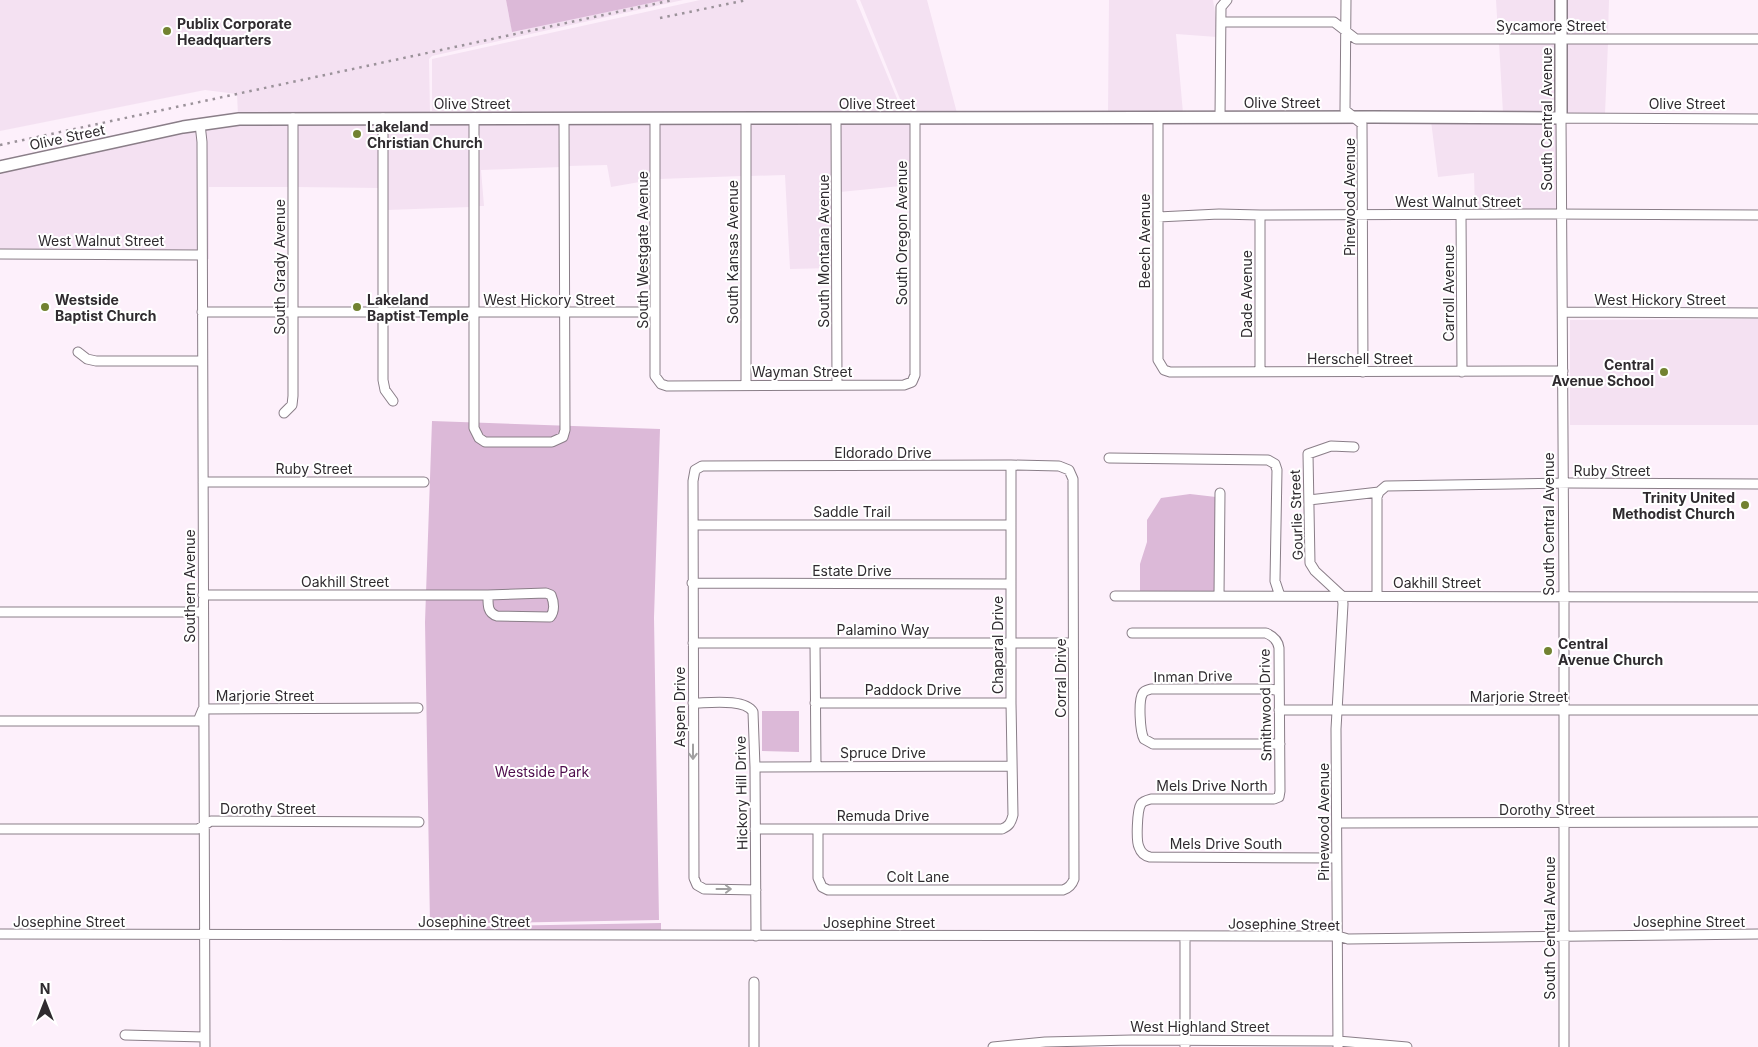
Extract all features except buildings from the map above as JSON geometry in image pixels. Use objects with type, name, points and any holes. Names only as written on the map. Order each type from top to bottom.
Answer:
[{"type":"main road","name":"South Central Avenue","points":[[1561,0],[1561,118]]},
{"type":"main road","name":"Olive Street","points":[[0,167],[200,124],[238,119],[1561,118]]},
{"type":"street","name":"Pinewood Avenue","points":[[1346,0],[1345,110],[1362,124],[1363,372]]},
{"type":"street","points":[[1220,117],[1221,7],[1225,1]]},
{"type":"street","name":"Sycamore Street","points":[[1221,22],[1334,22],[1356,39],[1758,39]]},
{"type":"street","name":"Beech Avenue","points":[[1158,117],[1158,360],[1160,365]]},
{"type":"street","name":"South Grady Avenue","points":[[284,413],[292,406],[293,396],[293,118]]},
{"type":"street","points":[[383,118],[383,380],[385,390],[393,401]]},
{"type":"street","points":[[474,118],[474,424],[479,438],[485,442],[552,442],[563,438],[565,430],[564,118]]},
{"type":"street","name":"South Westgate Avenue","points":[[656,118],[655,376],[658,381]]},
{"type":"street","name":"South Kansas Avenue","points":[[746,118],[746,385]]},
{"type":"street","name":"South Montana Avenue","points":[[836,118],[837,385]]},
{"type":"street","name":"South Oregon Avenue","points":[[915,118],[915,347]]},
{"type":"street","name":"Olive Street","points":[[1561,118],[1758,119]]},
{"type":"street","name":"South Central Avenue","points":[[1561,118],[1564,1047]]},
{"type":"street","name":"Southern Avenue","points":[[200,124],[202,142],[205,1047]]},
{"type":"street","name":"West Walnut Street","points":[[1158,217],[1219,214],[1758,215]]},
{"type":"street","name":"Carroll Avenue","points":[[1461,214],[1462,372]]},
{"type":"street","name":"Dade Avenue","points":[[1260,215],[1260,372]]},
{"type":"street","name":"West Walnut Street","points":[[0,254],[202,255]]},
{"type":"street","name":"West Hickory Street","points":[[202,312],[655,312]]},
{"type":"street","name":"West Hickory Street","points":[[1563,312],[1758,313]]},
{"type":"street","name":"Wayman Street","points":[[658,381],[667,386],[908,384],[914,379],[915,375],[915,347]]},
{"type":"street","points":[[78,352],[87,359],[96,361],[202,361]]},
{"type":"street","name":"Herschell Street","points":[[1160,365],[1164,370],[1170,372],[1563,370]]},
{"type":"street","name":"Gourlie Street","points":[[1342,596],[1315,572],[1310,563],[1308,454],[1331,446],[1354,447]]},
{"type":"street","points":[[1110,458],[1272,461],[1276,470],[1275,581],[1280,596]]},
{"type":"street","name":"Eldorado Drive","points":[[697,468],[702,466],[1059,466],[1069,470]]},
{"type":"street","name":"Chaparal Drive","points":[[1009,824],[1013,815],[1011,466]]},
{"type":"street","name":"Aspen Drive","points":[[697,468],[693,474],[692,584],[694,882],[704,889],[756,890]]},
{"type":"street","name":"Corral Drive","points":[[1069,470],[1073,479],[1074,879],[1071,885]]},
{"type":"street","name":"Ruby Street","points":[[203,482],[424,482]]},
{"type":"street","name":"Ruby Street","points":[[1309,500],[1379,492],[1382,488],[1389,485],[1758,484]]},
{"type":"street","points":[[1377,596],[1377,497],[1379,492]]},
{"type":"street","points":[[1219,596],[1220,493]]},
{"type":"street","name":"Saddle Trail","points":[[693,525],[1011,525]]},
{"type":"street","name":"Estate Drive","points":[[692,584],[1011,584]]},
{"type":"street","name":"Oakhill Street","points":[[203,595],[549,594],[552,598],[553,611],[550,617],[497,616],[490,612],[488,608],[488,595]]},
{"type":"street","name":"Oakhill Street","points":[[1115,596],[1758,597]]},
{"type":"street","name":"Pinewood Avenue","points":[[1338,1044],[1336,710],[1342,596]]},
{"type":"street","points":[[0,612],[203,612]]},
{"type":"street","name":"Smithwood Drive","points":[[1132,633],[1266,633],[1274,638],[1278,643],[1279,796]]},
{"type":"street","name":"Palamino Way","points":[[693,643],[1073,643]]},
{"type":"street","points":[[815,643],[816,766]]},
{"type":"street","name":"Inman Drive","points":[[1279,691],[1270,689],[1151,689],[1143,693],[1141,698],[1140,731],[1144,739],[1153,744],[1280,744]]},
{"type":"street","name":"Hickory Hill Drive","points":[[693,703],[741,704],[750,708],[752,712],[755,767],[756,936]]},
{"type":"street","name":"Paddock Drive","points":[[815,703],[1011,703]]},
{"type":"street","name":"Marjorie Street","points":[[0,722],[198,721],[203,709],[418,708]]},
{"type":"street","name":"Marjorie Street","points":[[1279,710],[1758,710]]},
{"type":"street","name":"Spruce Drive","points":[[755,767],[1012,766]]},
{"type":"street","name":"Mels Drive North","points":[[1138,828],[1138,810],[1141,804],[1151,799],[1274,799],[1279,796]]},
{"type":"street","name":"Dorothy Street","points":[[0,829],[198,829],[211,821],[419,822]]},
{"type":"street","name":"Dorothy Street","points":[[1337,823],[1758,822]]},
{"type":"street","name":"Remuda Drive","points":[[755,829],[1002,829],[1009,824]]},
{"type":"street","name":"Mels Drive South","points":[[1138,828],[1139,849],[1146,856],[1150,857],[1336,858]]},
{"type":"street","name":"Colt Lane","points":[[818,829],[818,878],[822,887],[828,890],[1063,890],[1071,885]]},
{"type":"street","name":"Josephine Street","points":[[0,934],[1338,936],[1348,939],[1758,934]]},
{"type":"street","points":[[1185,936],[1185,1044]]},
{"type":"street","points":[[754,982],[754,1047]]},
{"type":"street","points":[[126,1035],[204,1037]]},
{"type":"street","name":"West Highland Street","points":[[993,1047],[1045,1042],[1114,1040],[1185,1044],[1231,1040],[1407,1047]]},
{"type":"shaded area","points":[[0,0],[506,0],[512,31],[665,0],[683,0],[432,56],[429,59],[430,114],[238,115],[237,94],[205,90],[0,131]]},
{"type":"shaded area","points":[[700,0],[856,0],[903,113],[432,111],[432,59]]},
{"type":"shaded area","points":[[860,0],[927,0],[957,113],[906,114]]},
{"type":"shaded area","points":[[1109,0],[1213,0],[1217,37],[1176,34],[1183,113],[1108,113]]},
{"type":"shaded area","points":[[1496,0],[1557,0],[1557,34],[1498,34]]},
{"type":"shaded area","points":[[1565,0],[1609,0],[1608,34],[1565,34]]},
{"type":"shaded area","points":[[1499,43],[1557,43],[1557,113],[1503,113]]},
{"type":"shaded area","points":[[1565,43],[1608,43],[1605,114],[1565,114]]},
{"type":"shaded area","points":[[1431,121],[1557,122],[1558,210],[1475,210],[1474,173],[1438,177]]},
{"type":"shaded area","points":[[561,122],[561,167],[481,170],[484,206],[478,206],[478,123]]},
{"type":"shaded area","points":[[568,122],[652,122],[651,180],[611,187],[607,165],[568,166]]},
{"type":"shaded area","points":[[659,122],[742,123],[742,176],[659,179]]},
{"type":"shaded area","points":[[832,122],[833,268],[790,269],[785,175],[750,176],[750,123]]},
{"type":"shaded area","points":[[840,122],[911,123],[911,185],[840,192]]},
{"type":"shaded area","points":[[289,123],[289,187],[209,187],[209,259],[206,259],[204,129],[228,124]]},
{"type":"shaded area","points":[[297,123],[379,123],[379,188],[296,187]]},
{"type":"shaded area","points":[[387,123],[470,123],[470,207],[387,210]]},
{"type":"shaded area","points":[[197,131],[198,250],[0,250],[0,173]]},
{"type":"shaded area","name":"Central Avenue School","points":[[1758,319],[1758,425],[1570,425],[1570,320]]},
{"type":"green space","points":[[506,0],[665,0],[512,32]]},
{"type":"green space","name":"Westside Park","points":[[432,421],[660,429],[654,618],[659,920],[430,924],[425,622]]},
{"type":"green space","points":[[1190,494],[1216,497],[1215,592],[1140,592],[1140,564],[1147,542],[1147,520],[1161,498]]},
{"type":"green space","points":[[762,711],[799,711],[799,752],[762,751]]},
{"type":"green space","points":[[661,923],[661,931],[447,931],[447,927]]},
{"type":"railway","points":[[0,145],[673,0]]},
{"type":"railway","points":[[660,18],[747,0]]},
{"type":"place","name":"Publix Corporate Headquarters","points":[[167,31]]},
{"type":"place","name":"Lakeland Christian Church","points":[[357,134]]},
{"type":"place","name":"Westside Baptist Church","points":[[45,307]]},
{"type":"place","name":"Lakeland Baptist Temple","points":[[357,307]]},
{"type":"place","name":"Central Avenue School","points":[[1664,372]]},
{"type":"place","name":"Trinity United Methodist Church","points":[[1745,505]]},
{"type":"place","name":"Central Avenue Church","points":[[1548,651]]}]
